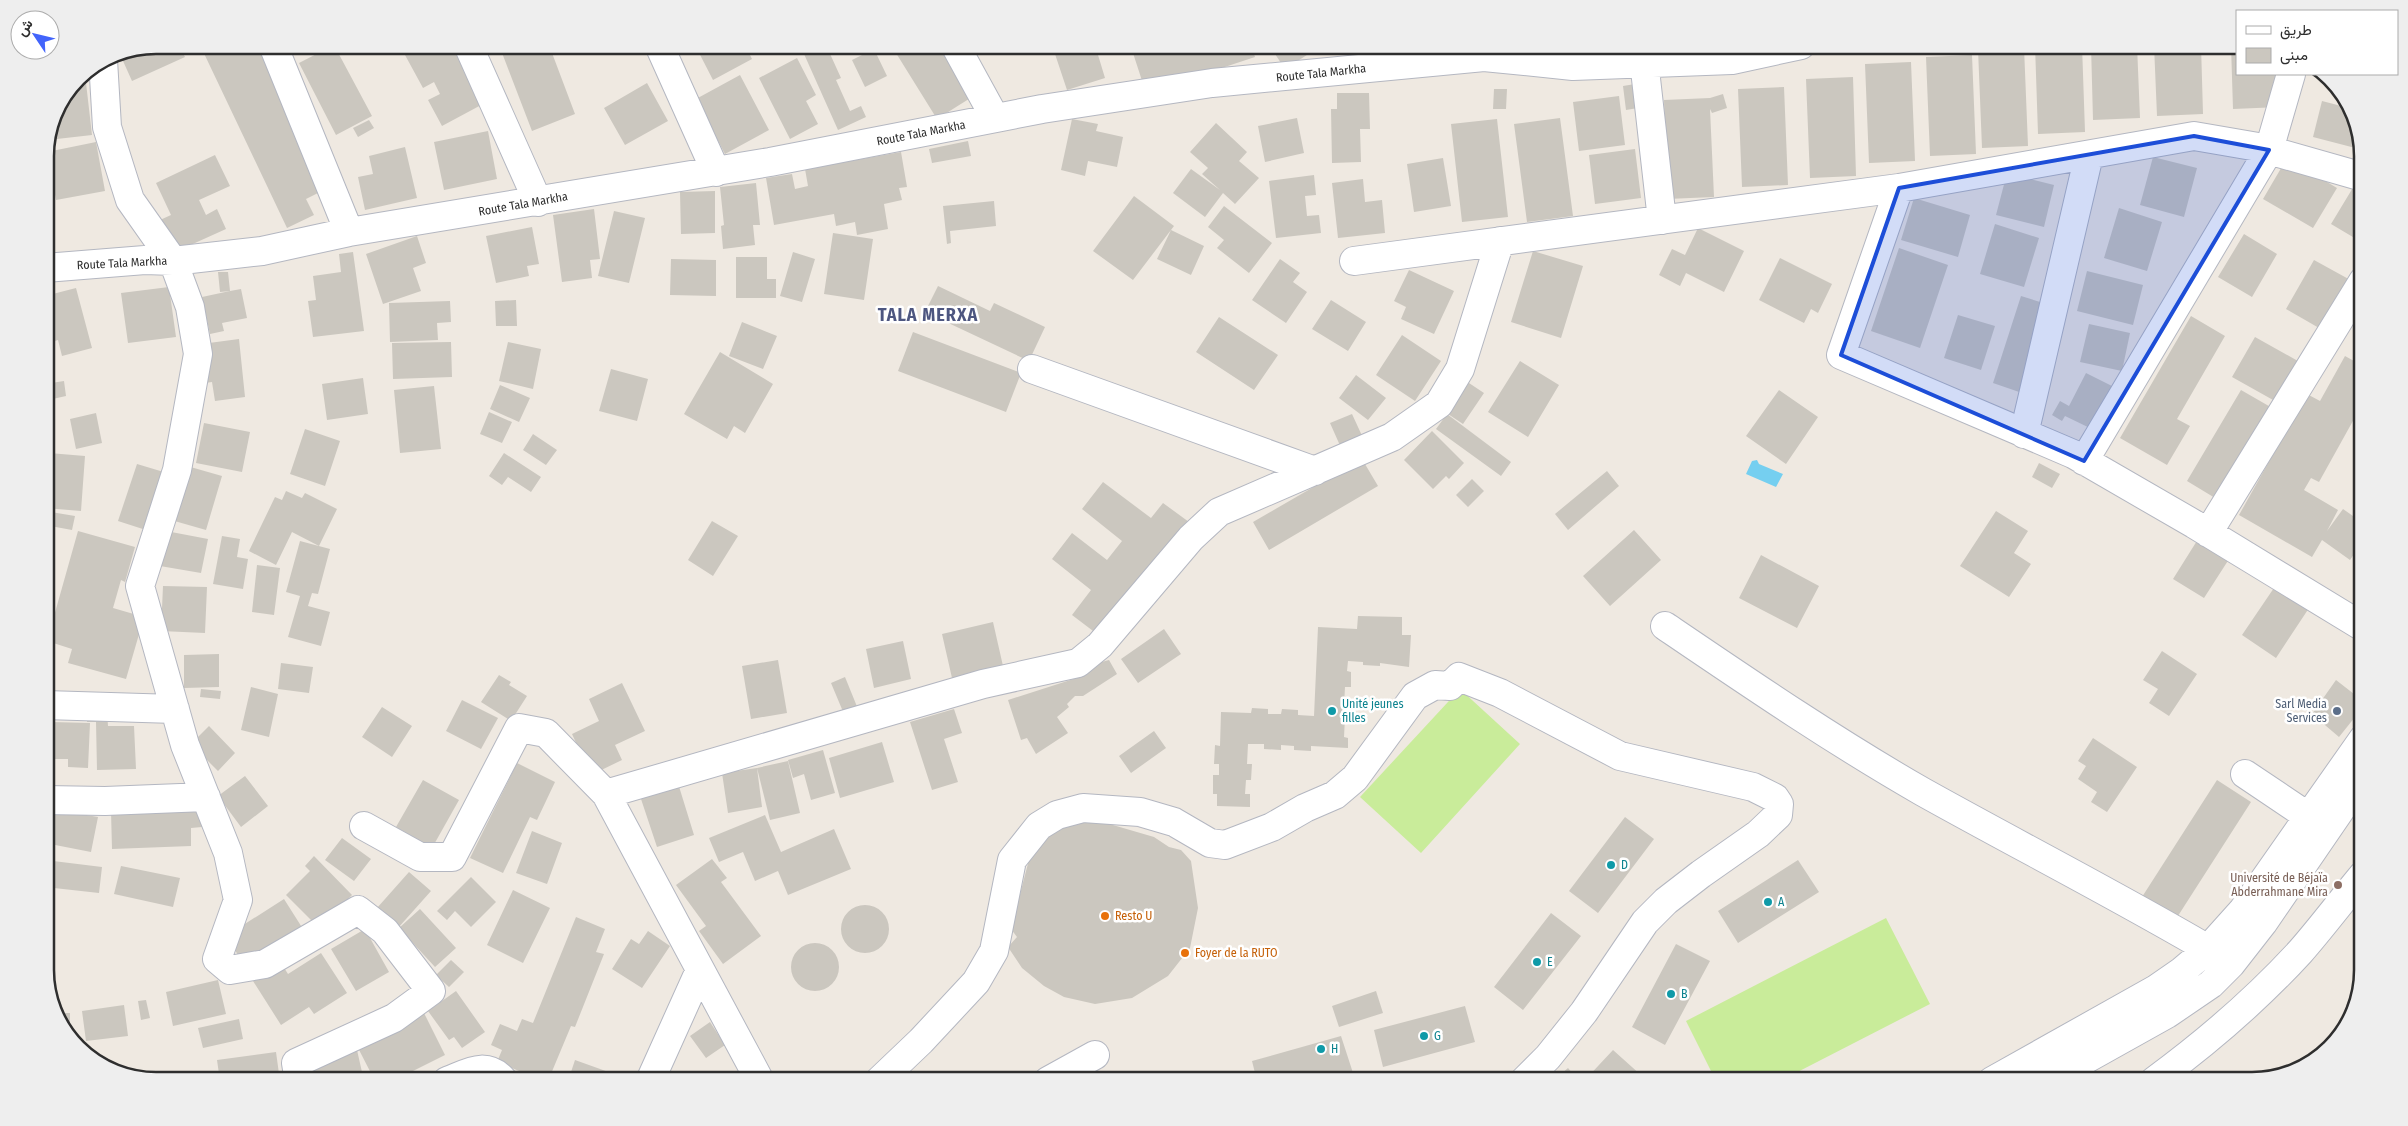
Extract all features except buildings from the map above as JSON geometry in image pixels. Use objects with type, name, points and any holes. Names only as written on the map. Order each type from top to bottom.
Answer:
[{"type":"street","points":[[277,54],[348,232]]},
{"type":"street","points":[[472,54],[538,202]]},
{"type":"street","points":[[663,54],[716,172]]},
{"type":"street","points":[[960,54],[995,118]]},
{"type":"street","name":"Route Tala Markha","points":[[54,267],[145,260],[173,261],[262,251],[348,232],[716,172],[995,118],[1390,55],[1484,57],[1573,66],[1636,54]]},
{"type":"street","points":[[1641,54],[1662,220]]},
{"type":"street","name":"Route Tala Markha","points":[[1654,54],[1732,60],[1760,54]]},
{"type":"street","points":[[104,68],[107,127],[130,200],[173,261],[190,307],[198,354],[177,470],[140,586],[186,745],[228,853],[238,900],[217,959],[230,970],[266,964],[358,910],[385,930],[431,991],[394,1018],[296,1063],[298,1072]]},
{"type":"street","points":[[2084,461],[2269,150],[2291,75]]},
{"type":"street","points":[[1354,261],[1899,188],[2194,136],[2269,150],[2354,174]]},
{"type":"street","points":[[2024,434],[2089,155]]},
{"type":"street","points":[[1899,188],[1841,355],[2084,461],[2354,622]]},
{"type":"street","points":[[606,794],[983,684],[1078,663],[1100,645],[1191,538],[1220,512],[1392,438],[1439,404],[1460,369],[1500,241]]},
{"type":"street","points":[[2208,533],[2354,296]]},
{"type":"street","points":[[1032,370],[1315,471]]},
{"type":"street","points":[[1665,626],[1768,696],[1922,791],[2137,908],[2208,949]]},
{"type":"street","points":[[888,1072],[921,1041],[976,982],[994,951],[1012,860],[1039,826],[1057,815],[1083,808],[1140,812],[1174,822],[1210,843],[1225,845],[1272,827],[1305,808],[1335,795],[1355,778],[1416,696],[1435,685],[1450,686],[1459,677],[1500,693],[1620,756],[1753,787],[1775,798],[1779,804],[1778,815],[1758,834],[1694,879],[1666,901],[1645,922],[1622,952],[1584,1012],[1548,1057],[1533,1072]]},
{"type":"street","points":[[54,705],[175,709]]},
{"type":"street","points":[[364,826],[420,856],[452,857],[518,728],[546,733],[606,794],[755,1072]]},
{"type":"street","points":[[2008,1072],[2156,989],[2182,971],[2208,949],[2243,910],[2354,751]]},
{"type":"street","points":[[2245,774],[2308,816]]},
{"type":"street","points":[[54,800],[105,801],[206,797]]},
{"type":"street","points":[[2063,1072],[2167,1014],[2211,984],[2253,937],[2353,812]]},
{"type":"street","points":[[2166,1072],[2207,1042],[2248,1004],[2300,951],[2354,886]]},
{"type":"street","points":[[654,1072],[700,970]]},
{"type":"street","points":[[1064,1072],[1095,1055]]},
{"type":"street","points":[[471,1072],[479,1069],[493,1070],[495,1072]]},
{"type":"highlighted area","points":[[2194,136],[2269,150],[2084,461],[1841,355],[1899,188]]},
{"type":"green space","points":[[1460,689],[1520,744],[1421,853],[1360,797]]},
{"type":"green space","points":[[1886,918],[1930,1004],[1798,1072],[1712,1072],[1686,1021]]},
{"type":"water","points":[[1757,460],[1759,464],[1783,474],[1776,487],[1746,474],[1752,461]]},
{"type":"place","name":"Unité jeunes filles","points":[[1332,711]]},
{"type":"place","name":"Sarl Media Services","points":[[2337,711]]},
{"type":"place","name":"D","points":[[1611,865]]},
{"type":"place","name":"Université de Béjaïa Abderrahmane Mira","points":[[2338,885]]},
{"type":"place","name":"A","points":[[1768,902]]},
{"type":"place","name":"Resto U","points":[[1105,916]]},
{"type":"place","name":"Foyer de la RUTO","points":[[1185,953]]},
{"type":"place","name":"E","points":[[1537,962]]},
{"type":"place","name":"B","points":[[1671,994]]},
{"type":"place","name":"G","points":[[1424,1036]]},
{"type":"place","name":"H","points":[[1321,1049]]},
{"type":"district","name":"TALA MERXA","points":[[928,315]]}]
